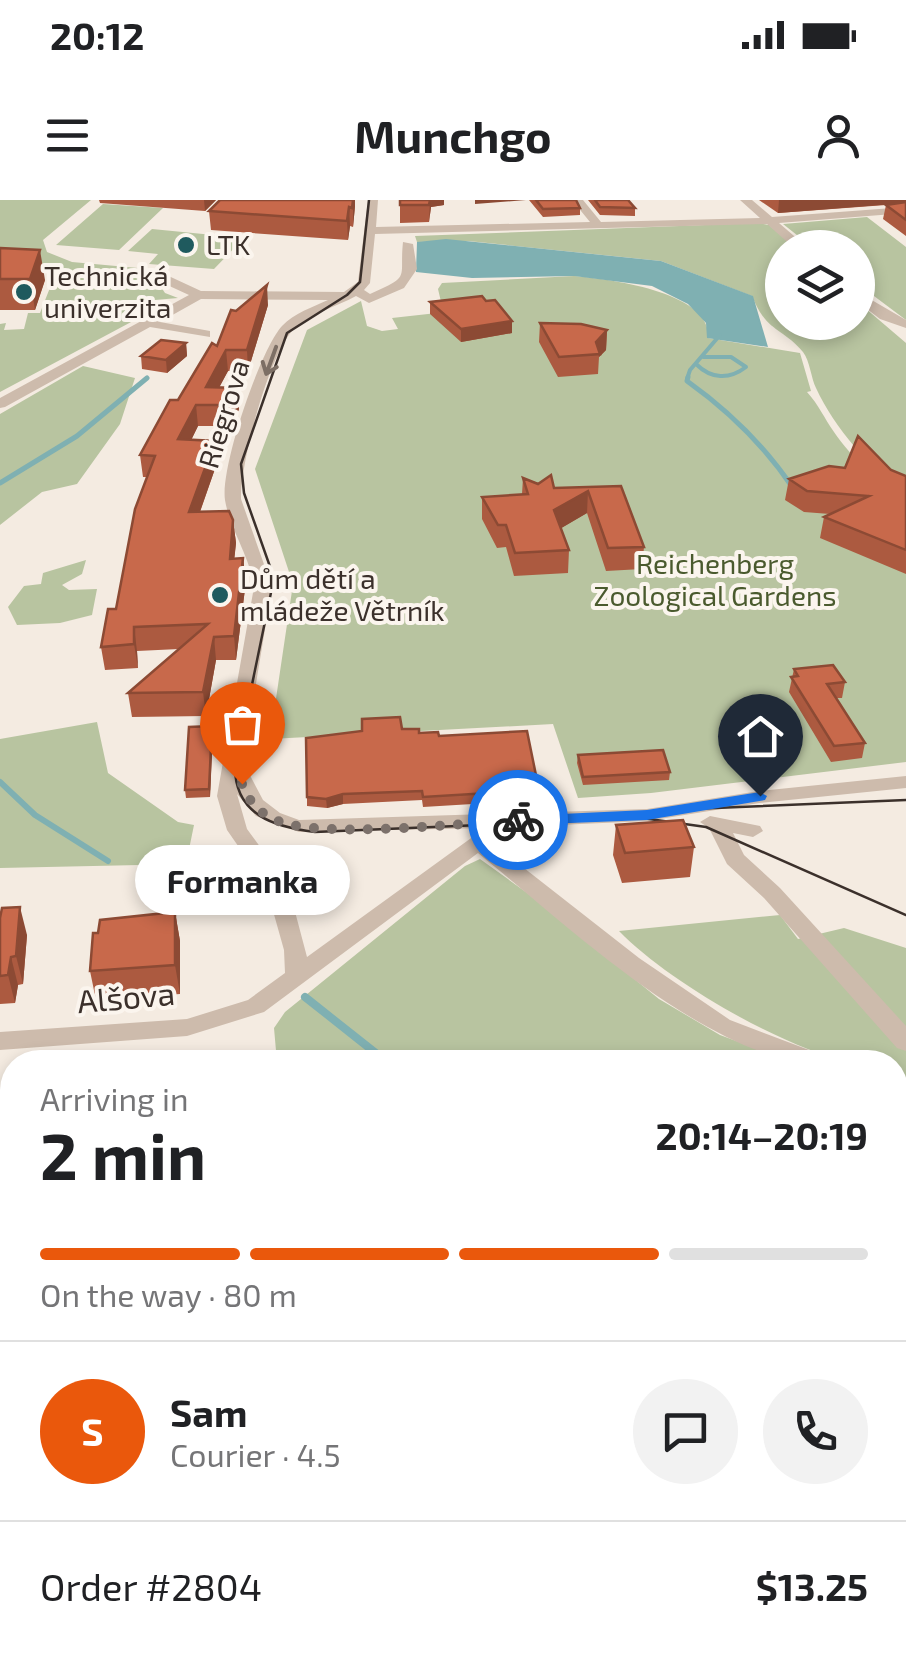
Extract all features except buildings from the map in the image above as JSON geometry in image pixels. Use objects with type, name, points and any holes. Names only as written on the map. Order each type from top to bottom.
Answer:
[{"type":"street","points":[[156,275],[199,294],[338,296],[357,291],[365,277],[373,200]]},
{"type":"street","points":[[577,200],[597,224]]},
{"type":"street","points":[[745,200],[781,230]]},
{"type":"street","points":[[370,231],[770,221],[906,210]]},
{"type":"street","points":[[357,291],[369,299],[400,285],[411,269],[408,244]]},
{"type":"street","points":[[0,404],[199,294]]},
{"type":"street","name":"Riegrova","points":[[297,975],[295,950],[278,886],[237,830],[228,810],[232,758],[263,587],[261,567],[233,499],[232,475],[282,334],[293,322],[338,296]]},
{"type":"street","points":[[875,309],[906,324]]},
{"type":"street","points":[[148,323],[206,334]]},
{"type":"street","points":[[232,758],[250,802],[283,822],[334,828],[647,815],[760,796],[906,782]]},
{"type":"street","points":[[647,815],[752,831]]},
{"type":"street","points":[[297,975],[507,822]]},
{"type":"street","points":[[718,824],[734,859],[772,893],[906,1042]]},
{"type":"street","points":[[478,843],[631,964],[722,1026],[785,1050]]},
{"type":"street","name":"Alšova","points":[[0,1041],[187,1027],[256,1006],[297,975]]},
{"type":"green space","points":[[0,200],[91,200],[43,240],[47,252],[72,262],[149,269],[165,293],[178,298],[155,300],[138,310],[148,313],[0,392],[0,324],[6,323],[4,330],[24,329],[28,313],[40,313],[57,270],[0,270]]},
{"type":"green space","name":"LTK","points":[[103,204],[163,208],[119,250],[56,245]]},
{"type":"green space","points":[[867,217],[906,247],[906,320],[875,297],[875,230],[791,230],[783,224]]},
{"type":"green space","points":[[758,223],[775,230],[765,230],[765,318],[752,296],[661,261],[468,241],[417,242],[415,236]]},
{"type":"green space","name":"LTK","points":[[152,229],[244,238],[214,269],[149,264],[158,254],[128,251]]},
{"type":"green space","name":"Reichenberg Zoological Gardens","points":[[574,276],[633,285],[677,299],[694,309],[705,322],[708,338],[800,353],[811,391],[807,392],[841,442],[906,498],[906,762],[578,798],[553,724],[270,739],[293,584],[255,469],[307,330],[361,301],[367,326],[382,331],[398,329],[392,318],[437,313],[442,306],[438,289],[442,283]]},
{"type":"green space","points":[[875,317],[906,343],[906,494],[843,433],[816,388],[803,352],[790,340],[875,340]]},
{"type":"green space","points":[[83,366],[135,378],[120,424],[77,484],[42,492],[0,525],[0,414]]},
{"type":"green space","points":[[86,560],[82,574],[62,585],[69,590],[97,589],[92,615],[60,623],[17,625],[8,607],[24,586],[41,584],[43,573]]},
{"type":"green space","points":[[97,722],[108,773],[178,822],[194,825],[186,864],[0,868],[0,739]]},
{"type":"green space","points":[[480,859],[659,999],[720,1035],[761,1050],[276,1050],[274,1028],[285,1012],[465,866]]},
{"type":"green space","points":[[780,915],[798,939],[844,928],[906,948],[906,1050],[810,1050],[790,1042],[695,990],[619,931]]},
{"type":"water","points":[[446,239],[661,261],[753,296],[768,347],[707,338],[706,323],[688,304],[652,286],[574,276],[472,278],[416,272],[417,242]]},
{"type":"waterway","points":[[687,379],[720,335]]},
{"type":"waterway","points":[[696,364],[720,376],[746,367],[731,357],[703,357]]},
{"type":"waterway","points":[[688,377],[687,381],[758,443],[793,488]]},
{"type":"waterway","points":[[0,483],[77,436],[147,378]]},
{"type":"waterway","points":[[0,782],[35,815],[108,861]]},
{"type":"waterway","points":[[305,997],[372,1050]]},
{"type":"tram line","points":[[369,200],[360,282],[347,295],[287,333],[241,464],[244,493],[274,578],[235,767],[242,797],[260,816],[272,822],[315,832],[642,818],[706,827],[906,915]]},
{"type":"tram line","points":[[666,810],[906,800]]},
{"type":"way so far","points":[[242,784],[250,802],[264,813],[299,826],[518,820]]},
{"type":"place","name":"LTK","points":[[186,245]]},
{"type":"place","name":"Technická univerzita","points":[[24,292]]},
{"type":"place","name":"Dům dětí a mládeže Větrník","points":[[220,595]]},
{"type":"place","name":"Formanka","points":[[242,784]]},
{"type":"route","points":[[518,820],[647,815],[760,796]]}]
